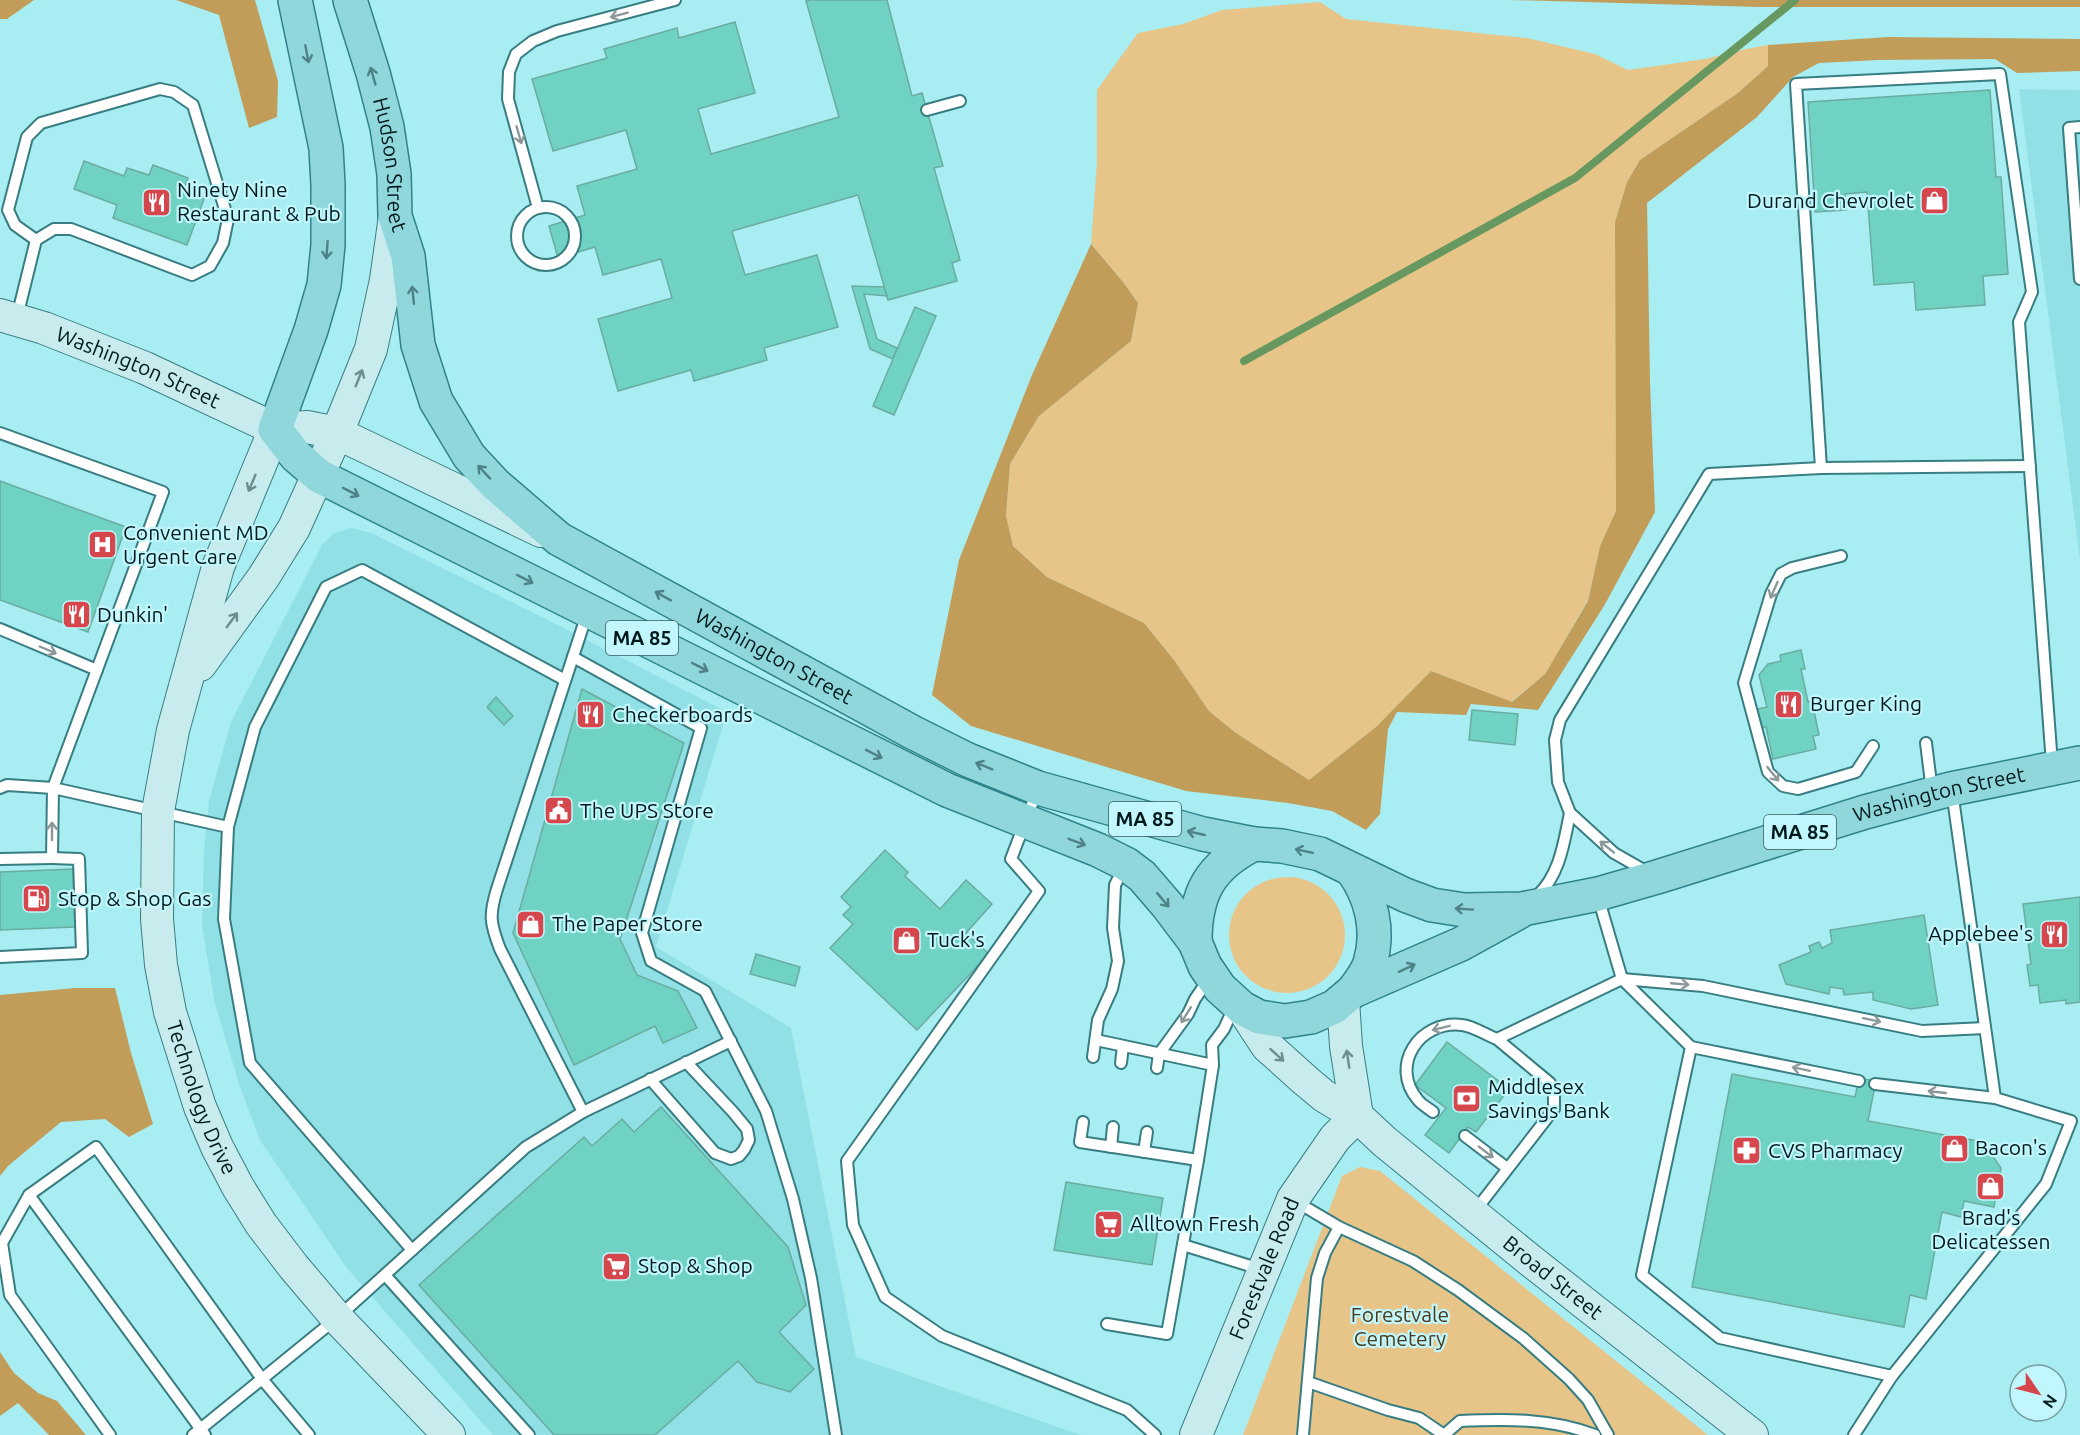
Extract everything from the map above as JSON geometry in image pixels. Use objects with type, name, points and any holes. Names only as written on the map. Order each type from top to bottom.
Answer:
[{"type":"main road","points":[[275,429],[311,330],[324,285],[328,245],[326,148],[295,0]]},
{"type":"main road","name":"Hudson Street","points":[[350,0],[387,127],[395,216]]},
{"type":"main road","points":[[395,216],[408,256],[418,345],[436,401],[469,456],[495,484],[559,539]]},
{"type":"main road","name":"Washington Street","points":[[275,429],[296,456],[319,476],[917,776],[1026,823],[1098,850],[1126,864],[1148,883],[1195,942],[1205,966],[1220,988],[1239,1006],[1259,1017],[1285,1021],[1311,1017],[1334,1007],[1348,995],[1370,964],[1375,935],[1371,905],[1364,886],[1352,870]]},
{"type":"main road","name":"Washington Street","points":[[559,539],[912,732],[968,760],[1038,788],[1166,825],[1254,844],[1282,846],[1320,854],[1405,896],[1432,905],[1464,910],[1522,909],[1598,894],[1854,815],[1942,791],[2066,765]]},
{"type":"main road","name":"Washington Street","points":[[1195,942],[1195,921],[1199,901],[1207,882],[1220,866],[1236,853],[1254,844]]},
{"type":"main road","name":"Washington Street","points":[[1348,995],[1461,944],[1522,909]]},
{"type":"street","name":"Hudson Street","points":[[319,476],[371,349],[386,280],[395,216]]},
{"type":"street","name":"Washington Street","points":[[8,317],[44,328],[145,368],[275,429],[307,427],[338,433],[559,539]]},
{"type":"street","name":"Technology Drive","points":[[275,429],[218,567],[173,730],[158,811],[157,918],[160,965],[170,1012],[200,1107],[217,1147],[238,1187],[261,1224],[337,1318],[448,1435]]},
{"type":"street","name":"Technology Drive","points":[[186,685],[263,578],[294,528],[319,476]]},
{"type":"street","points":[[1348,995],[1346,1046],[1357,1116]]},
{"type":"street","name":"Broad Street","points":[[1239,1006],[1267,1046],[1324,1096],[1357,1116],[1385,1142],[1752,1435]]},
{"type":"street","name":"Forestvale Road","points":[[1196,1435],[1293,1199],[1335,1138],[1357,1116]]},
{"type":"lane","points":[[538,208],[508,99],[509,72],[516,54],[533,41],[557,31],[675,0]]},
{"type":"lane","points":[[1821,468],[1796,84],[2000,74],[2032,292],[2019,322],[2030,466],[2066,765]]},
{"type":"lane","points":[[8,317],[36,240],[54,229],[71,229],[192,275],[210,266],[224,243],[228,219],[193,105],[174,92],[160,89],[41,123],[27,137],[8,210],[15,225],[36,240]]},
{"type":"lane","points":[[927,110],[960,101]]},
{"type":"lane","points":[[2080,127],[2069,128],[2080,279]]},
{"type":"lane","points":[[538,208],[558,209],[572,222],[575,242],[564,259],[555,263],[545,265],[528,259],[518,244],[517,235],[523,218],[538,208]]},
{"type":"lane","points":[[0,433],[163,492],[53,788],[52,858]]},
{"type":"lane","points":[[1657,877],[1614,853],[1570,813],[1558,782],[1555,740],[1560,720],[1710,474],[1821,468],[2030,466]]},
{"type":"lane","points":[[1841,556],[1792,568],[1781,574],[1771,594],[1744,683],[1768,772],[1783,786],[1798,789],[1856,772],[1873,746]]},
{"type":"lane","points":[[412,1250],[250,1063],[224,919],[228,827],[255,727],[326,587],[362,570],[565,680]]},
{"type":"lane","points":[[583,1112],[500,949],[491,926],[494,898],[588,611]]},
{"type":"lane","points":[[0,629],[96,670]]},
{"type":"lane","points":[[573,657],[701,728],[642,933],[651,961],[705,991],[766,1111],[793,1199],[811,1278],[836,1435]]},
{"type":"lane","points":[[1926,743],[1942,791],[1985,1028],[1995,1098]]},
{"type":"lane","points":[[0,788],[7,786],[53,788],[228,827]]},
{"type":"lane","points":[[1038,788],[1011,859],[1039,891],[847,1161],[853,1225],[885,1297],[942,1336],[1127,1410],[1155,1435]]},
{"type":"lane","points":[[1522,909],[1546,888],[1561,857],[1570,813]]},
{"type":"lane","points":[[0,859],[79,859],[82,953],[0,957]]},
{"type":"lane","points":[[1093,1058],[1098,1020],[1112,989],[1118,961],[1113,928],[1115,885],[1126,864]]},
{"type":"lane","points":[[1598,894],[1622,979],[1691,1047],[1858,1081]]},
{"type":"lane","points":[[1157,1068],[1159,1054],[1212,975]]},
{"type":"lane","points":[[1497,1039],[1622,979],[1704,986],[1922,1031],[1985,1028]]},
{"type":"lane","points":[[1107,1324],[1167,1334],[1213,1065],[1212,1045],[1239,1006]]},
{"type":"lane","points":[[1433,1112],[1418,1100],[1407,1080],[1406,1062],[1413,1045],[1427,1032],[1442,1027],[1462,1025],[1497,1039],[1550,1083],[1554,1095],[1554,1109],[1473,1213]]},
{"type":"lane","points":[[1096,1040],[1213,1065]]},
{"type":"lane","points":[[29,1195],[200,1433],[337,1318],[526,1147],[583,1112],[731,1041]]},
{"type":"lane","points":[[1121,1063],[1123,1046]]},
{"type":"lane","points":[[1691,1047],[1642,1275],[1720,1338],[1892,1376]]},
{"type":"lane","points":[[650,1079],[715,1153],[731,1159],[739,1156],[749,1140],[747,1130],[734,1112],[686,1062]]},
{"type":"lane","points":[[1854,1435],[1892,1376],[2046,1184],[2071,1121],[1995,1098],[1875,1084]]},
{"type":"lane","points":[[1083,1122],[1080,1142],[1198,1160]]},
{"type":"lane","points":[[1111,1147],[1113,1126]]},
{"type":"lane","points":[[1144,1152],[1147,1132]]},
{"type":"lane","points":[[1465,1136],[1507,1168]]},
{"type":"lane","points":[[110,1435],[10,1295],[2,1243],[29,1195],[96,1147],[262,1379],[309,1435]]},
{"type":"lane","points":[[1293,1199],[1339,1227],[1413,1261],[1458,1290],[1523,1338],[1569,1379],[1588,1400],[1608,1435]]},
{"type":"lane","points":[[1303,1435],[1317,1278],[1339,1227]]},
{"type":"lane","points":[[1183,1245],[1263,1270]]},
{"type":"lane","points":[[385,1275],[529,1435]]},
{"type":"lane","points":[[1308,1382],[1388,1410],[1419,1418],[1444,1435],[1460,1421],[1496,1420],[1548,1423],[1595,1435]]},
{"type":"shaded area","points":[[0,0],[34,0],[7,19],[0,19]]},
{"type":"shaded area","points":[[176,0],[255,0],[278,81],[277,117],[249,128],[219,15]]},
{"type":"shaded area","points":[[1511,0],[2080,0],[2080,7],[1759,7]]},
{"type":"shaded area","points":[[1888,37],[2080,39],[2080,71],[2017,73],[1995,59],[1819,63],[1793,77],[1757,117],[1647,203],[1655,512],[1604,606],[1538,710],[1471,704],[1466,715],[1397,712],[1388,729],[1380,814],[1366,830],[1332,811],[1288,803],[1186,791],[971,726],[932,695],[959,560],[1032,375],[1091,244],[1138,303],[1131,341],[1039,416],[1010,464],[1006,516],[1013,546],[1047,577],[1144,623],[1174,660],[1209,711],[1236,733],[1309,780],[1376,727],[1431,671],[1512,702],[1545,674],[1588,601],[1600,546],[1616,511],[1615,222],[1627,182],[1640,160],[1738,93],[1768,66],[1768,45]]},
{"type":"shaded area","points":[[2019,89],[2080,90],[2080,560]]},
{"type":"shaded area","points":[[351,528],[371,533],[727,712],[656,947],[791,1028],[856,1357],[1081,1435],[493,1435],[346,1267],[260,1140],[240,1087],[215,1004],[202,925],[204,851],[209,801],[231,722],[322,545],[333,534]]},
{"type":"shaded area","points":[[75,988],[115,988],[131,1053],[153,1124],[129,1137],[105,1119],[61,1122],[8,1166],[0,1176],[0,995]]},
{"type":"shaded area","points":[[0,1352],[14,1373],[38,1393],[57,1401],[86,1435],[49,1435],[18,1403],[0,1416]]},
{"type":"green space","points":[[1320,2],[1346,19],[1527,38],[1595,54],[1628,70],[1705,59],[1768,45],[1768,66],[1738,93],[1640,160],[1627,182],[1615,222],[1616,511],[1600,546],[1588,600],[1545,674],[1511,702],[1431,671],[1376,727],[1309,780],[1236,733],[1209,711],[1174,660],[1144,623],[1047,577],[1013,546],[1006,517],[1010,464],[1039,416],[1131,341],[1138,303],[1091,244],[1097,162],[1097,90],[1138,33],[1183,24],[1222,10]]},
{"type":"green space","points":[[1287,877],[1309,882],[1328,894],[1340,913],[1345,935],[1340,957],[1328,976],[1309,988],[1287,993],[1265,988],[1246,976],[1234,957],[1229,935],[1234,913],[1246,894],[1265,882]]},
{"type":"green space","name":"Forestvale Cemetery","points":[[1360,1167],[1380,1171],[1708,1435],[1243,1435],[1342,1176]]},
{"type":"building","points":[[887,0],[912,96],[922,93],[943,166],[934,168],[960,260],[952,263],[957,281],[888,300],[858,195],[732,231],[745,275],[817,255],[838,327],[764,348],[767,360],[694,381],[691,370],[618,391],[598,319],[672,298],[661,259],[603,275],[595,247],[558,258],[549,226],[585,215],[577,186],[637,169],[626,130],[553,151],[532,79],[607,58],[604,49],[677,28],[679,38],[735,22],[755,93],[698,109],[711,154],[839,117],[806,1]]},
{"type":"building","name":"Durand Chevrolet","points":[[1990,90],[1996,177],[2001,177],[2008,274],[1983,276],[1985,305],[1916,310],[1914,282],[1874,285],[1867,192],[1845,194],[1846,210],[1815,212],[1808,102]]},
{"type":"building","name":"Ninety Nine Restaurant & Pub","points":[[84,161],[124,176],[127,168],[149,175],[153,165],[188,178],[183,191],[204,199],[187,245],[113,218],[117,205],[74,189]]},
{"type":"building","points":[[852,286],[884,287],[887,296],[864,294],[877,339],[897,348],[893,359],[870,349]]},
{"type":"building","points":[[915,307],[936,316],[894,415],[873,406]]},
{"type":"building","points":[[0,481],[126,527],[88,632],[0,600]]},
{"type":"building","name":"Burger King","points":[[1801,650],[1805,669],[1801,669],[1808,702],[1812,701],[1819,735],[1813,736],[1816,749],[1773,759],[1766,727],[1762,728],[1757,709],[1767,707],[1759,675],[1768,664],[1781,661],[1780,655]]},
{"type":"building","points":[[582,689],[684,743],[620,939],[637,975],[678,991],[697,1028],[663,1043],[655,1026],[574,1065],[513,933]]},
{"type":"building","points":[[496,697],[513,716],[504,725],[487,707]]},
{"type":"building","points":[[1472,710],[1518,714],[1515,745],[1469,740]]},
{"type":"building","name":"Tuck's","points":[[885,850],[908,872],[905,876],[940,909],[966,880],[992,904],[966,933],[989,954],[917,1030],[830,948],[853,924],[843,915],[851,907],[841,897]]},
{"type":"building","name":"Stop & Shop Gas","points":[[73,869],[75,927],[0,930],[0,872]]},
{"type":"building","name":"Applebee's","points":[[2080,897],[2080,1002],[2066,1004],[2066,1000],[2040,1003],[2038,985],[2030,986],[2027,965],[2031,964],[2023,904]]},
{"type":"building","points":[[1924,915],[1938,1005],[1911,1009],[1873,1000],[1873,992],[1844,995],[1843,989],[1830,987],[1829,994],[1786,984],[1779,965],[1811,952],[1809,946],[1819,942],[1822,948],[1832,943],[1830,930]]},
{"type":"building","points":[[756,954],[800,967],[795,986],[750,974]]},
{"type":"building","name":"Middlesex Savings Bank","points":[[1447,1042],[1509,1089],[1476,1132],[1468,1127],[1449,1153],[1425,1135],[1446,1108],[1415,1085]]},
{"type":"building","points":[[1732,1074],[1855,1097],[1859,1078],[1876,1081],[1868,1121],[1983,1142],[2001,1168],[1994,1207],[1964,1201],[1961,1217],[1942,1212],[1926,1299],[1910,1295],[1904,1327],[1692,1287]]},
{"type":"building","name":"Stop & Shop","points":[[661,1107],[788,1247],[806,1305],[779,1332],[814,1369],[790,1392],[757,1382],[738,1361],[655,1435],[554,1435],[419,1285],[584,1137],[592,1146],[622,1119],[634,1132]]},
{"type":"building","name":"Alltown Fresh","points":[[1066,1182],[1163,1198],[1152,1265],[1054,1250]]},
{"type":"waterway","points":[[1244,361],[1575,178],[1795,0]]},
{"type":"place","name":"Durand Chevrolet","points":[[1935,201]]},
{"type":"place","name":"Ninety Nine Restaurant & Pub","points":[[156,202]]},
{"type":"place","name":"Convenient MD Urgent Care","points":[[102,545]]},
{"type":"place","name":"Dunkin'","points":[[76,615]]},
{"type":"place","name":"Burger King","points":[[1789,704]]},
{"type":"place","name":"Checkerboards","points":[[591,715]]},
{"type":"place","name":"The UPS Store","points":[[559,811]]},
{"type":"place","name":"Stop & Shop Gas","points":[[37,899]]},
{"type":"place","name":"The Paper Store","points":[[531,924]]},
{"type":"place","name":"Applebee's","points":[[2054,934]]},
{"type":"place","name":"Tuck's","points":[[906,940]]},
{"type":"place","name":"Middlesex Savings Bank","points":[[1467,1099]]},
{"type":"place","name":"Bacon's","points":[[1954,1148]]},
{"type":"place","name":"CVS Pharmacy","points":[[1747,1151]]},
{"type":"place","name":"Brad's Delicatessen","points":[[1991,1187]]},
{"type":"place","name":"Alltown Fresh","points":[[1109,1224]]},
{"type":"place","name":"Stop & Shop","points":[[617,1266]]}]
